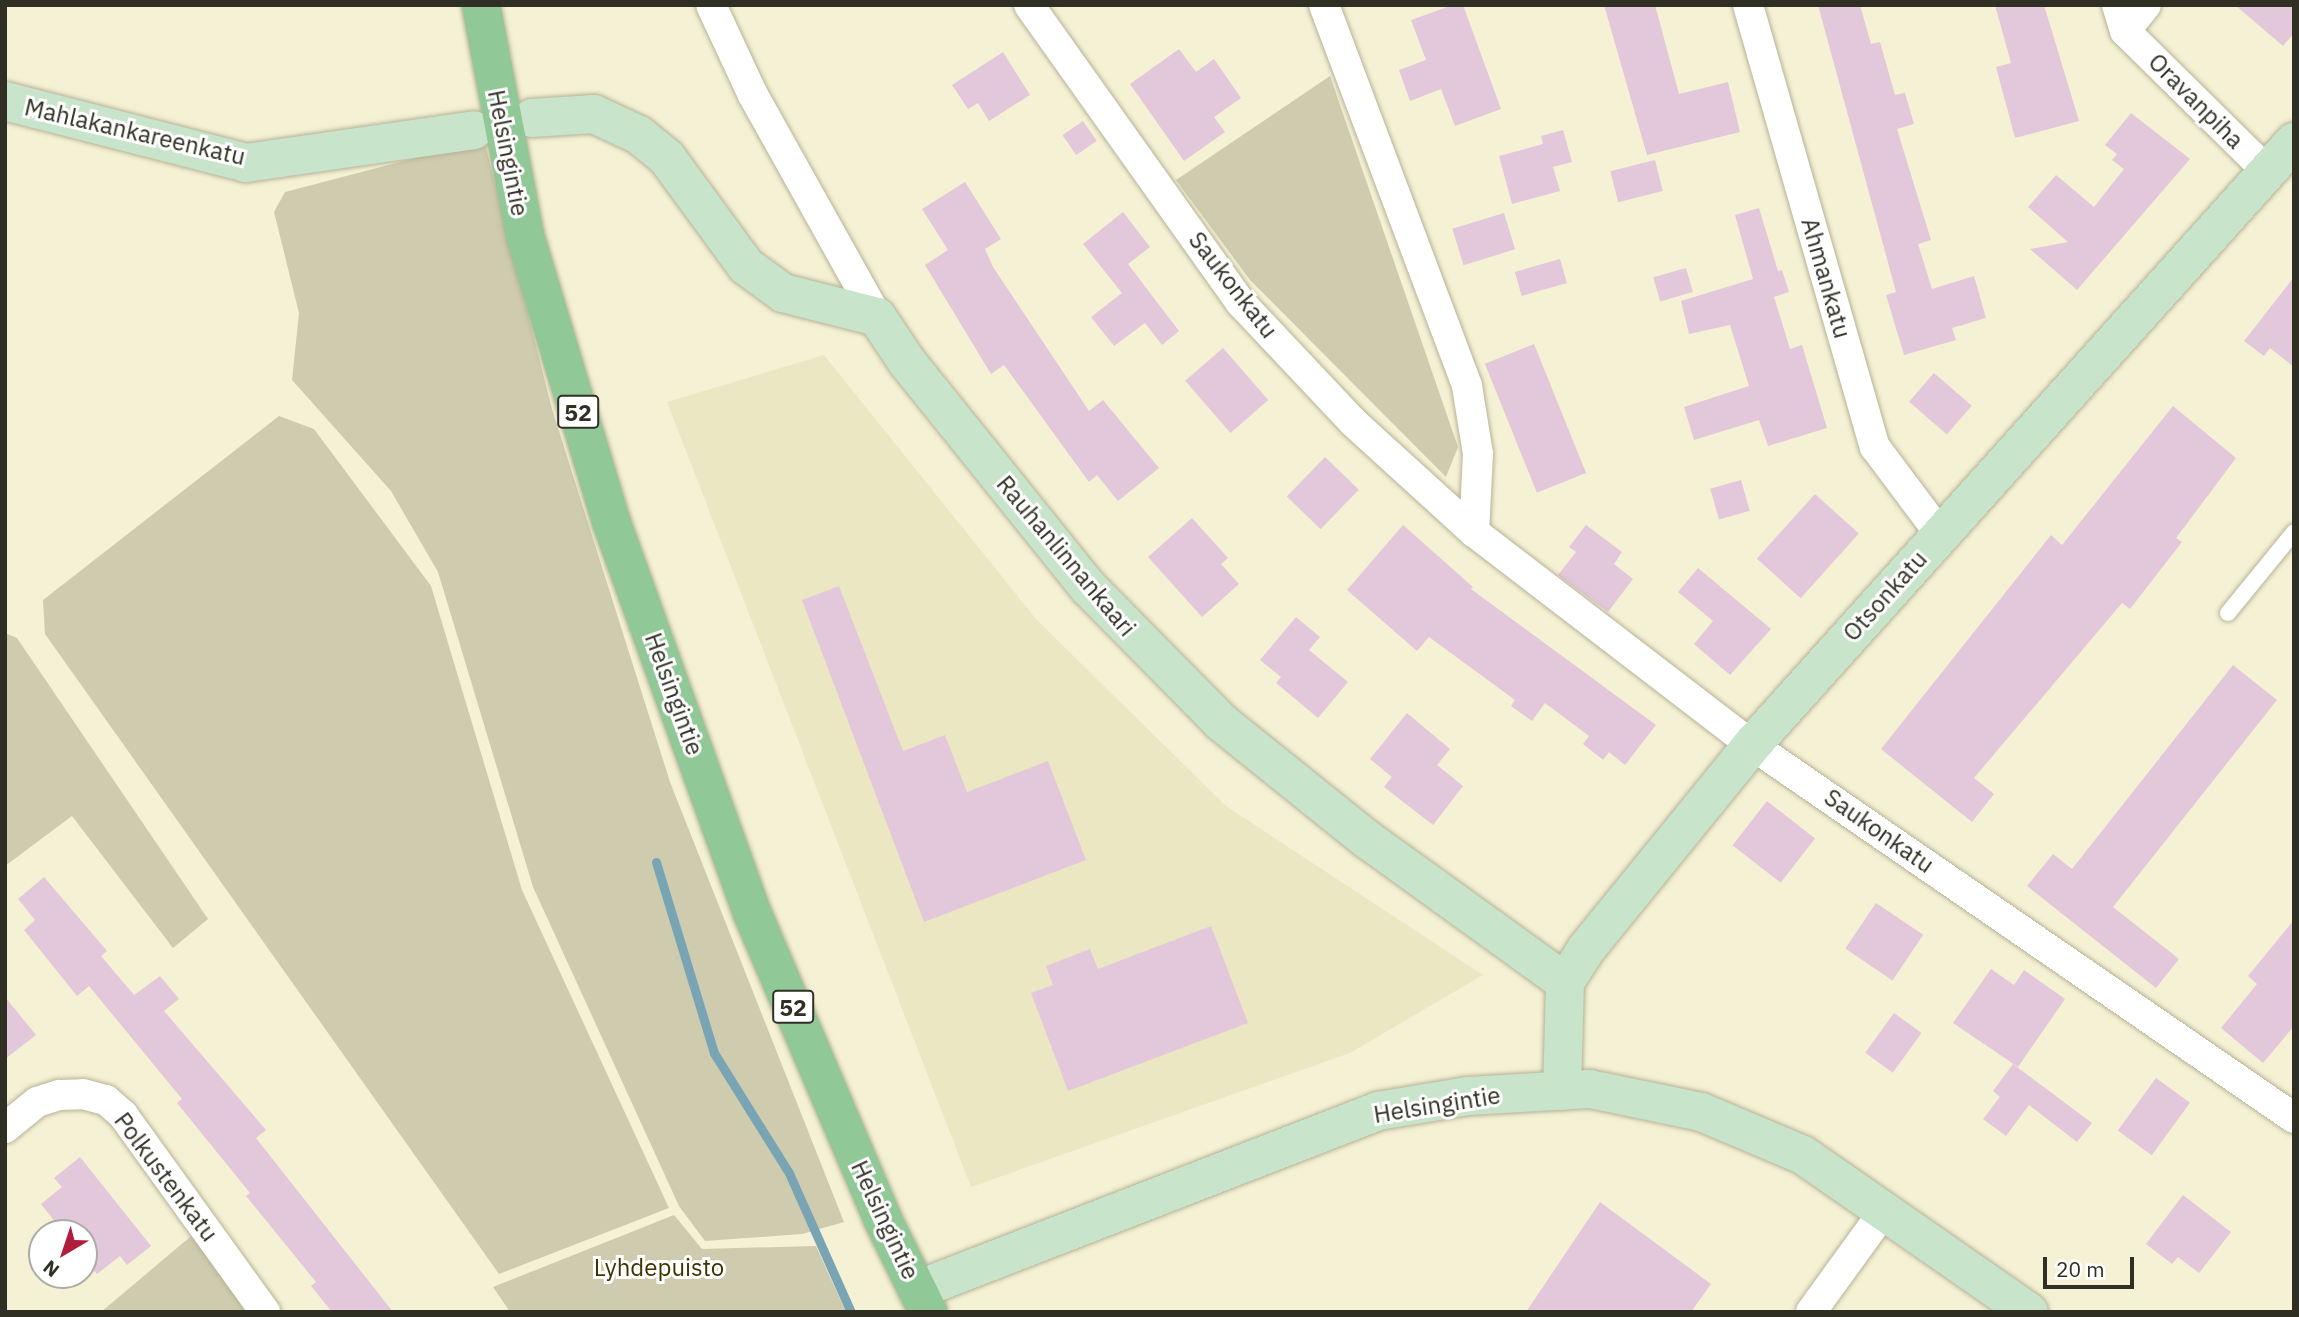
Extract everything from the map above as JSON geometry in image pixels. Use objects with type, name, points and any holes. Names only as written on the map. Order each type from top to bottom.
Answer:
[{"type":"main road","name":"Helsingintie","points":[[481,5],[525,236],[611,521],[753,915],[923,1301]]},
{"type":"street","name":"Rauhanlinnankaari","points":[[711,5],[752,95],[877,317],[907,362],[1089,588],[1221,723],[1368,840],[1565,982]]},
{"type":"street","name":"Saukonkatu","points":[[1029,5],[1240,302],[1353,422],[1474,532],[1752,744],[2294,1118]]},
{"type":"street","points":[[1324,5],[1467,386],[1478,454],[1474,532]]},
{"type":"street","name":"Ahmankatu","points":[[1748,5],[1875,447],[1940,534]]},
{"type":"street","name":"Oravanpiha","points":[[2146,5],[2121,18],[2267,171]]},
{"type":"street","name":"Mahlakankareenkatu","points":[[5,101],[246,163],[474,130]]},
{"type":"street","points":[[532,118],[594,114],[639,135],[667,159],[746,266],[783,293],[877,317]]},
{"type":"street","name":"Otsonkatu","points":[[1565,982],[1752,744],[2294,142]]},
{"type":"street","points":[[1562,1091],[1565,982]]},
{"type":"street","name":"Helsingintie","points":[[923,1301],[1378,1111],[1468,1096],[1590,1089],[1701,1112],[1803,1155],[2029,1312]]},
{"type":"street","name":"Polkustenkatu","points":[[5,1128],[37,1102],[59,1095],[83,1094],[107,1100],[123,1115],[265,1312]]},
{"type":"street","points":[[1811,1312],[1884,1211]]},
{"type":"lane","points":[[2228,613],[2294,532]]},
{"type":"shaded area","points":[[824,355],[1036,619],[1226,806],[1483,975],[1350,1053],[971,1187],[667,402]]},
{"type":"green space","points":[[1330,76],[1458,447],[1446,477],[1250,280],[1176,180]]},
{"type":"green space","points":[[484,140],[552,409],[670,782],[844,1222],[802,1234],[705,1241],[679,1206],[533,887],[438,572],[391,491],[292,380],[299,313],[274,212],[285,192]]},
{"type":"green space","points":[[279,416],[314,429],[431,586],[522,890],[669,1208],[499,1274],[45,634],[43,600]]},
{"type":"green space","points":[[5,633],[17,638],[208,919],[173,948],[72,816],[5,866]]},
{"type":"green space","name":"Lyhdepuisto","points":[[674,1215],[702,1249],[816,1246],[846,1312],[510,1312],[493,1287]]},
{"type":"green space","points":[[196,1232],[248,1312],[101,1312]]},
{"type":"building","points":[[1453,5],[1463,5],[1501,109],[1455,126],[1441,89],[1410,101],[1399,70],[1426,60],[1411,20]]},
{"type":"building","points":[[1604,5],[1655,5],[1679,94],[1728,82],[1740,132],[1647,155]]},
{"type":"building","points":[[1818,5],[1860,5],[1871,44],[1880,42],[1895,95],[1905,93],[1914,124],[1897,129],[1931,240],[1918,244],[1932,289],[1974,276],[1986,318],[1952,328],[1956,340],[1904,355],[1886,295],[1896,292]]},
{"type":"building","points":[[1995,5],[2044,5],[2079,121],[2015,138],[1996,67],[2011,63]]},
{"type":"building","points":[[2235,5],[2294,5],[2294,33],[2283,46]]},
{"type":"building","points":[[1179,49],[1196,72],[1214,59],[1241,98],[1214,117],[1225,132],[1184,161],[1130,84]]},
{"type":"building","points":[[1003,52],[1030,95],[989,121],[978,103],[968,109],[952,85]]},
{"type":"building","points":[[2131,113],[2190,159],[2077,290],[2030,249],[2068,242],[2028,207],[2056,175],[2094,207],[2124,169],[2112,160],[2117,154],[2105,145]]},
{"type":"building","points":[[1083,121],[1097,141],[1076,155],[1063,135]]},
{"type":"building","points":[[1563,130],[1572,162],[1553,167],[1560,191],[1512,204],[1499,156],[1543,144],[1541,136]]},
{"type":"building","points":[[1655,160],[1663,191],[1618,202],[1610,171]]},
{"type":"building","points":[[965,182],[1001,239],[985,249],[993,267],[1089,411],[1103,400],[1159,468],[1118,501],[1097,475],[1089,482],[1004,365],[991,374],[925,265],[948,250],[922,209]]},
{"type":"building","points":[[1759,208],[1778,271],[1782,270],[1789,292],[1774,297],[1790,349],[1802,345],[1827,428],[1768,446],[1759,420],[1694,440],[1684,407],[1749,386],[1730,325],[1689,334],[1681,301],[1753,279],[1735,215]]},
{"type":"building","points":[[1123,212],[1150,247],[1128,264],[1179,331],[1162,345],[1145,323],[1114,346],[1091,317],[1122,293],[1083,244]]},
{"type":"building","points":[[1504,213],[1515,249],[1463,265],[1452,229]]},
{"type":"building","points":[[1560,259],[1567,283],[1522,296],[1515,272]]},
{"type":"building","points":[[1686,268],[1693,292],[1660,301],[1653,277]]},
{"type":"building","points":[[2294,277],[2294,367],[2270,348],[2264,356],[2244,341]]},
{"type":"building","points":[[1534,344],[1586,473],[1537,493],[1485,364]]},
{"type":"building","points":[[1223,348],[1268,400],[1231,433],[1185,381]]},
{"type":"building","points":[[1934,373],[1972,406],[1947,434],[1909,402]]},
{"type":"building","points":[[2173,406],[2236,458],[2176,538],[2182,542],[2130,609],[2122,603],[1974,778],[1994,794],[1972,822],[1881,749],[2051,535],[2062,545]]},
{"type":"building","points":[[1325,457],[1359,490],[1321,529],[1287,497]]},
{"type":"building","points":[[1741,480],[1750,511],[1719,520],[1710,489]]},
{"type":"building","points":[[1815,494],[1859,533],[1801,598],[1757,559]]},
{"type":"building","points":[[1192,518],[1228,558],[1221,564],[1239,584],[1202,617],[1148,557]]},
{"type":"building","points":[[1403,525],[1473,587],[1471,589],[1656,725],[1625,765],[1609,752],[1603,760],[1583,744],[1589,736],[1545,703],[1532,721],[1511,706],[1515,700],[1429,637],[1417,651],[1347,590]]},
{"type":"building","points":[[1586,525],[1622,552],[1614,564],[1633,579],[1608,612],[1558,575],[1576,552],[1569,547]]},
{"type":"building","points":[[1698,568],[1771,629],[1730,675],[1694,644],[1713,621],[1678,592]]},
{"type":"building","points":[[839,586],[903,751],[945,735],[967,792],[1048,761],[1086,860],[924,922],[802,600]]},
{"type":"building","points":[[1296,617],[1320,637],[1309,650],[1348,682],[1318,718],[1276,683],[1281,677],[1260,660]]},
{"type":"building","points":[[2233,665],[2277,700],[2113,907],[2179,959],[2156,988],[2027,886],[2053,854],[2072,869]]},
{"type":"building","points":[[1407,713],[1450,749],[1437,765],[1463,786],[1433,825],[1384,787],[1392,777],[1370,759]]},
{"type":"building","points":[[1767,801],[1815,839],[1781,883],[1733,845]]},
{"type":"building","points":[[44,877],[107,951],[101,956],[134,995],[160,976],[179,999],[164,1011],[266,1130],[256,1138],[393,1312],[332,1312],[311,1286],[316,1282],[246,1196],[250,1193],[177,1103],[182,1099],[89,986],[77,996],[24,930],[35,920],[18,899]]},
{"type":"building","points":[[1876,903],[1923,935],[1892,980],[1845,949]]},
{"type":"building","points":[[2294,920],[2294,1026],[2263,1063],[2221,1028],[2257,984],[2248,976]]},
{"type":"building","points":[[1211,926],[1248,1023],[1068,1091],[1031,993],[1053,985],[1046,966],[1090,949],[1098,969]]},
{"type":"building","points":[[1991,969],[2014,985],[2024,970],[2065,999],[2018,1067],[1953,1023]]},
{"type":"building","points":[[5,997],[36,1035],[5,1059]]},
{"type":"building","points":[[1894,1013],[1922,1033],[1893,1073],[1865,1053]]},
{"type":"building","points":[[2013,1064],[2092,1123],[2077,1142],[2029,1105],[2006,1136],[1983,1119],[2000,1097],[1993,1091]]},
{"type":"building","points":[[2156,1078],[2190,1103],[2152,1155],[2118,1131]]},
{"type":"building","points":[[80,1157],[151,1246],[127,1265],[120,1256],[98,1273],[98,1219],[53,1219],[41,1204],[62,1187],[54,1178]]},
{"type":"building","points":[[2183,1195],[2231,1232],[2199,1273],[2178,1257],[2172,1264],[2146,1244]]},
{"type":"building","points":[[1600,1202],[1711,1284],[1691,1312],[1526,1312]]},
{"type":"waterway","points":[[656,862],[714,1053],[789,1173],[851,1312]]}]
